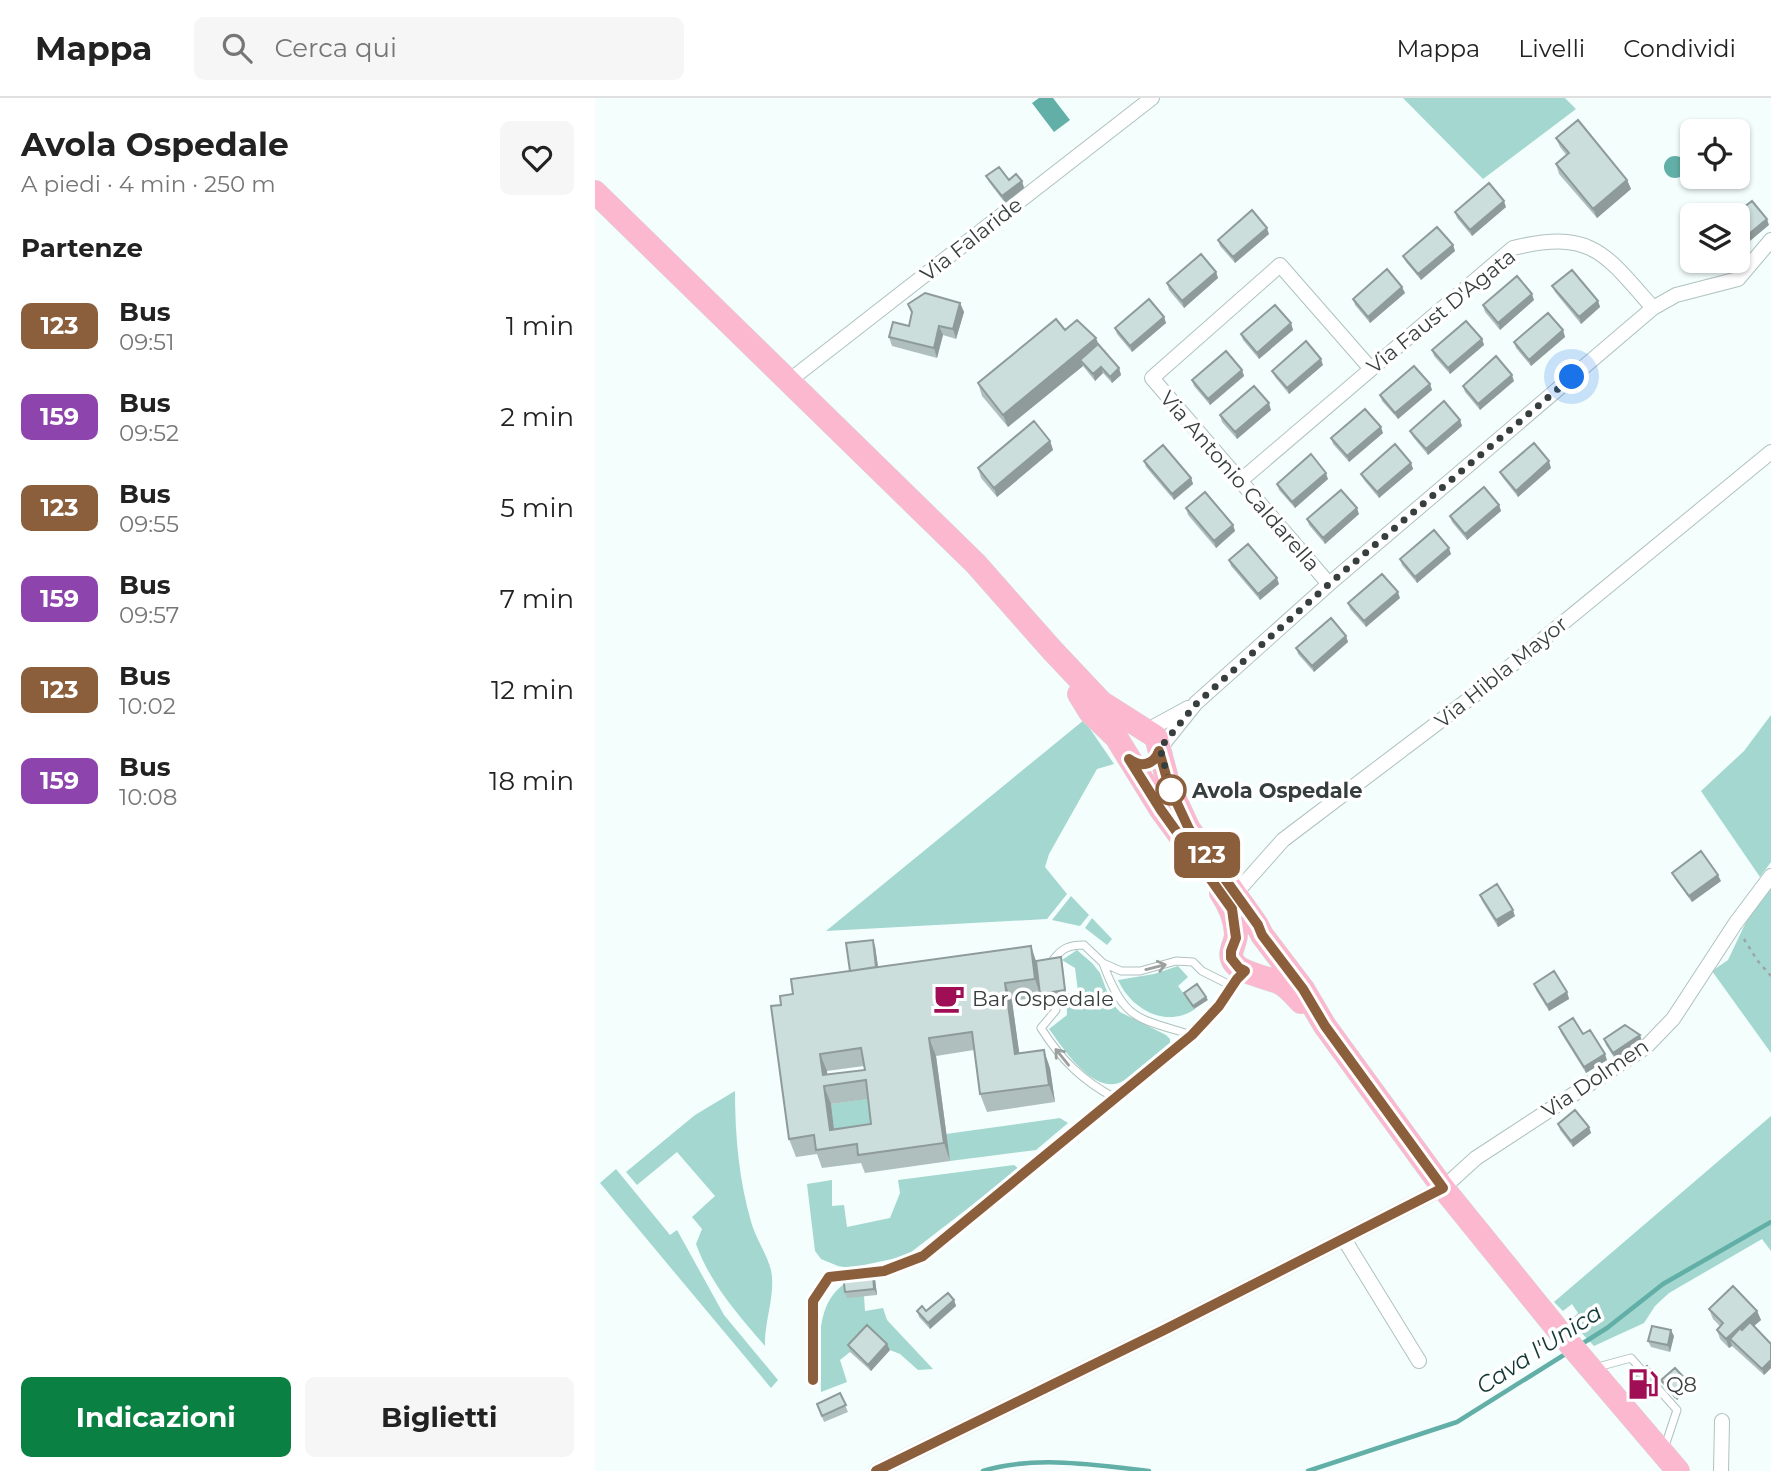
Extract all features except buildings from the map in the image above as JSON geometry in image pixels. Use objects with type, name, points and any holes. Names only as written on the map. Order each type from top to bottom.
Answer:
[{"type":"main road","points":[[595,192],[976,564],[1101,702],[1152,740],[1189,829],[1303,989],[1325,1026],[1443,1188],[1671,1466]]},
{"type":"main road","points":[[1052,650],[1090,712],[1116,737],[1161,810],[1232,909],[1236,938],[1231,958],[1243,977]]},
{"type":"main road","points":[[1128,756],[1128,738],[1134,732],[1152,740]]},
{"type":"main road","points":[[1236,938],[1249,932],[1266,940]]},
{"type":"main road","points":[[1243,977],[1267,964],[1270,958],[1266,940]]},
{"type":"main road","points":[[1243,977],[1284,985],[1325,1026]]},
{"type":"street","name":"Via Falaride","points":[[790,380],[1152,98]]},
{"type":"street","points":[[1152,740],[1329,584],[1653,308],[1676,295],[1738,279],[1771,240]]},
{"type":"street","name":"Via Faust D'Agata","points":[[1240,481],[1513,248],[1543,241],[1564,241],[1587,246],[1613,263],[1653,308]]},
{"type":"street","name":"Via Antonio Caldarella","points":[[1329,584],[1152,379],[1280,265],[1371,369]]},
{"type":"street","name":"Via Hibla Mayor","points":[[1235,894],[1283,840],[1485,687],[1771,452]]},
{"type":"street","points":[[1152,740],[1196,704]]},
{"type":"street","name":"Via Dolmen","points":[[876,1471],[1164,1330],[1443,1188],[1476,1158],[1646,1047],[1673,1019],[1735,924],[1771,876]]},
{"type":"street","points":[[1344,1239],[1419,1361]]},
{"type":"street","points":[[1721,1421],[1721,1471]]},
{"type":"lane","points":[[1115,1098],[1091,1086],[1070,1067],[1041,1028],[1056,1010],[1053,960],[1060,951],[1068,946],[1084,945],[1104,963],[1121,971],[1140,971],[1176,961],[1193,962],[1202,971],[1243,977]]},
{"type":"lane","points":[[1104,963],[1117,998],[1129,1012],[1192,1035]]},
{"type":"lane","points":[[813,1380],[813,1301],[829,1277],[884,1271],[923,1256],[1192,1035],[1243,977]]},
{"type":"lane","points":[[1587,1364],[1631,1358],[1677,1410],[1671,1466]]},
{"type":"path","points":[[1735,924],[1757,960],[1771,976]]},
{"type":"green space","points":[[1403,98],[1565,98],[1576,109],[1483,179]]},
{"type":"green space","points":[[1771,715],[1771,862],[1760,877],[1701,791],[1744,751]]},
{"type":"green space","points":[[1084,720],[1114,764],[1097,769],[1049,854],[1045,867],[1067,894],[1047,919],[826,931]]},
{"type":"green space","points":[[1771,886],[1771,1053],[1712,971],[1728,960],[1746,922]]},
{"type":"green space","points":[[1071,896],[1089,915],[1080,926],[1052,920]]},
{"type":"green space","points":[[1092,918],[1112,939],[1107,945],[1085,928]]},
{"type":"green space","points":[[1077,950],[1100,973],[1111,1002],[1120,1012],[1170,1039],[1170,1044],[1123,1081],[1112,1084],[1091,1077],[1071,1058],[1049,1029],[1067,1015],[1066,994],[1078,991],[1075,968],[1062,960]]},
{"type":"green space","points":[[1178,966],[1188,977],[1178,986],[1195,1009],[1184,1015],[1173,1017],[1150,1013],[1131,1000],[1118,980],[1154,974]]},
{"type":"green space","points":[[735,1091],[737,1142],[744,1192],[752,1225],[771,1270],[771,1298],[765,1346],[717,1285],[696,1244],[702,1229],[692,1217],[715,1196],[677,1152],[637,1185],[626,1172],[695,1115]]},
{"type":"green space","points":[[872,1098],[878,1142],[836,1147],[831,1104]]},
{"type":"green space","points":[[1771,1116],[1771,1251],[1762,1239],[1669,1293],[1655,1306],[1644,1323],[1594,1346],[1570,1321],[1578,1313],[1572,1304],[1563,1311],[1554,1302]]},
{"type":"green space","points":[[1060,1118],[1068,1123],[1036,1150],[950,1161],[946,1134]]},
{"type":"green space","points":[[1014,1165],[1019,1169],[906,1256],[850,1268],[821,1259],[815,1251],[807,1184],[832,1180],[832,1206],[844,1205],[847,1227],[890,1218],[900,1193],[898,1180]]},
{"type":"green space","points":[[616,1169],[670,1235],[677,1230],[724,1315],[778,1380],[771,1388],[600,1183]]},
{"type":"green space","points":[[846,1283],[864,1296],[865,1311],[883,1308],[887,1320],[933,1369],[918,1370],[900,1354],[890,1350],[850,1352],[840,1360],[847,1382],[821,1392],[820,1333],[823,1318],[827,1304]]},
{"type":"water","points":[[1039,98],[1053,98],[1070,120],[1054,132],[1032,103]]},
{"type":"water","points":[[1671,156],[1679,156],[1680,177],[1671,178],[1664,171],[1664,163]]},
{"type":"waterway","name":"Cava l'Unica","points":[[1580,1345],[1607,1328],[1663,1284],[1771,1222]]},
{"type":"waterway","name":"Cava l'Unica","points":[[1308,1471],[1457,1422],[1567,1353]]},
{"type":"waterway","name":"Cava l'Unica","points":[[983,1471],[1002,1466],[1044,1462],[1149,1471]]},
{"type":"bus line","name":"123","points":[[813,1380],[813,1301],[829,1277],[884,1271],[923,1256],[1192,1035],[1219,1006],[1245,971],[1234,964],[1231,958],[1232,944],[1236,938],[1232,909],[1161,810],[1129,759],[1139,765],[1145,765],[1154,760],[1159,751],[1169,786],[1189,829],[1303,989],[1325,1026],[1443,1188],[1164,1330],[876,1471]]},
{"type":"place","name":"Avola Ospedale","points":[[1171,790]]},
{"type":"place","name":"Bar Ospedale","points":[[949,998]]},
{"type":"place","name":"Q8","points":[[1643,1384]]},
{"type":"route","points":[[1171,790],[1159,751],[1165,739],[1196,704],[1329,584],[1572,377]]}]
